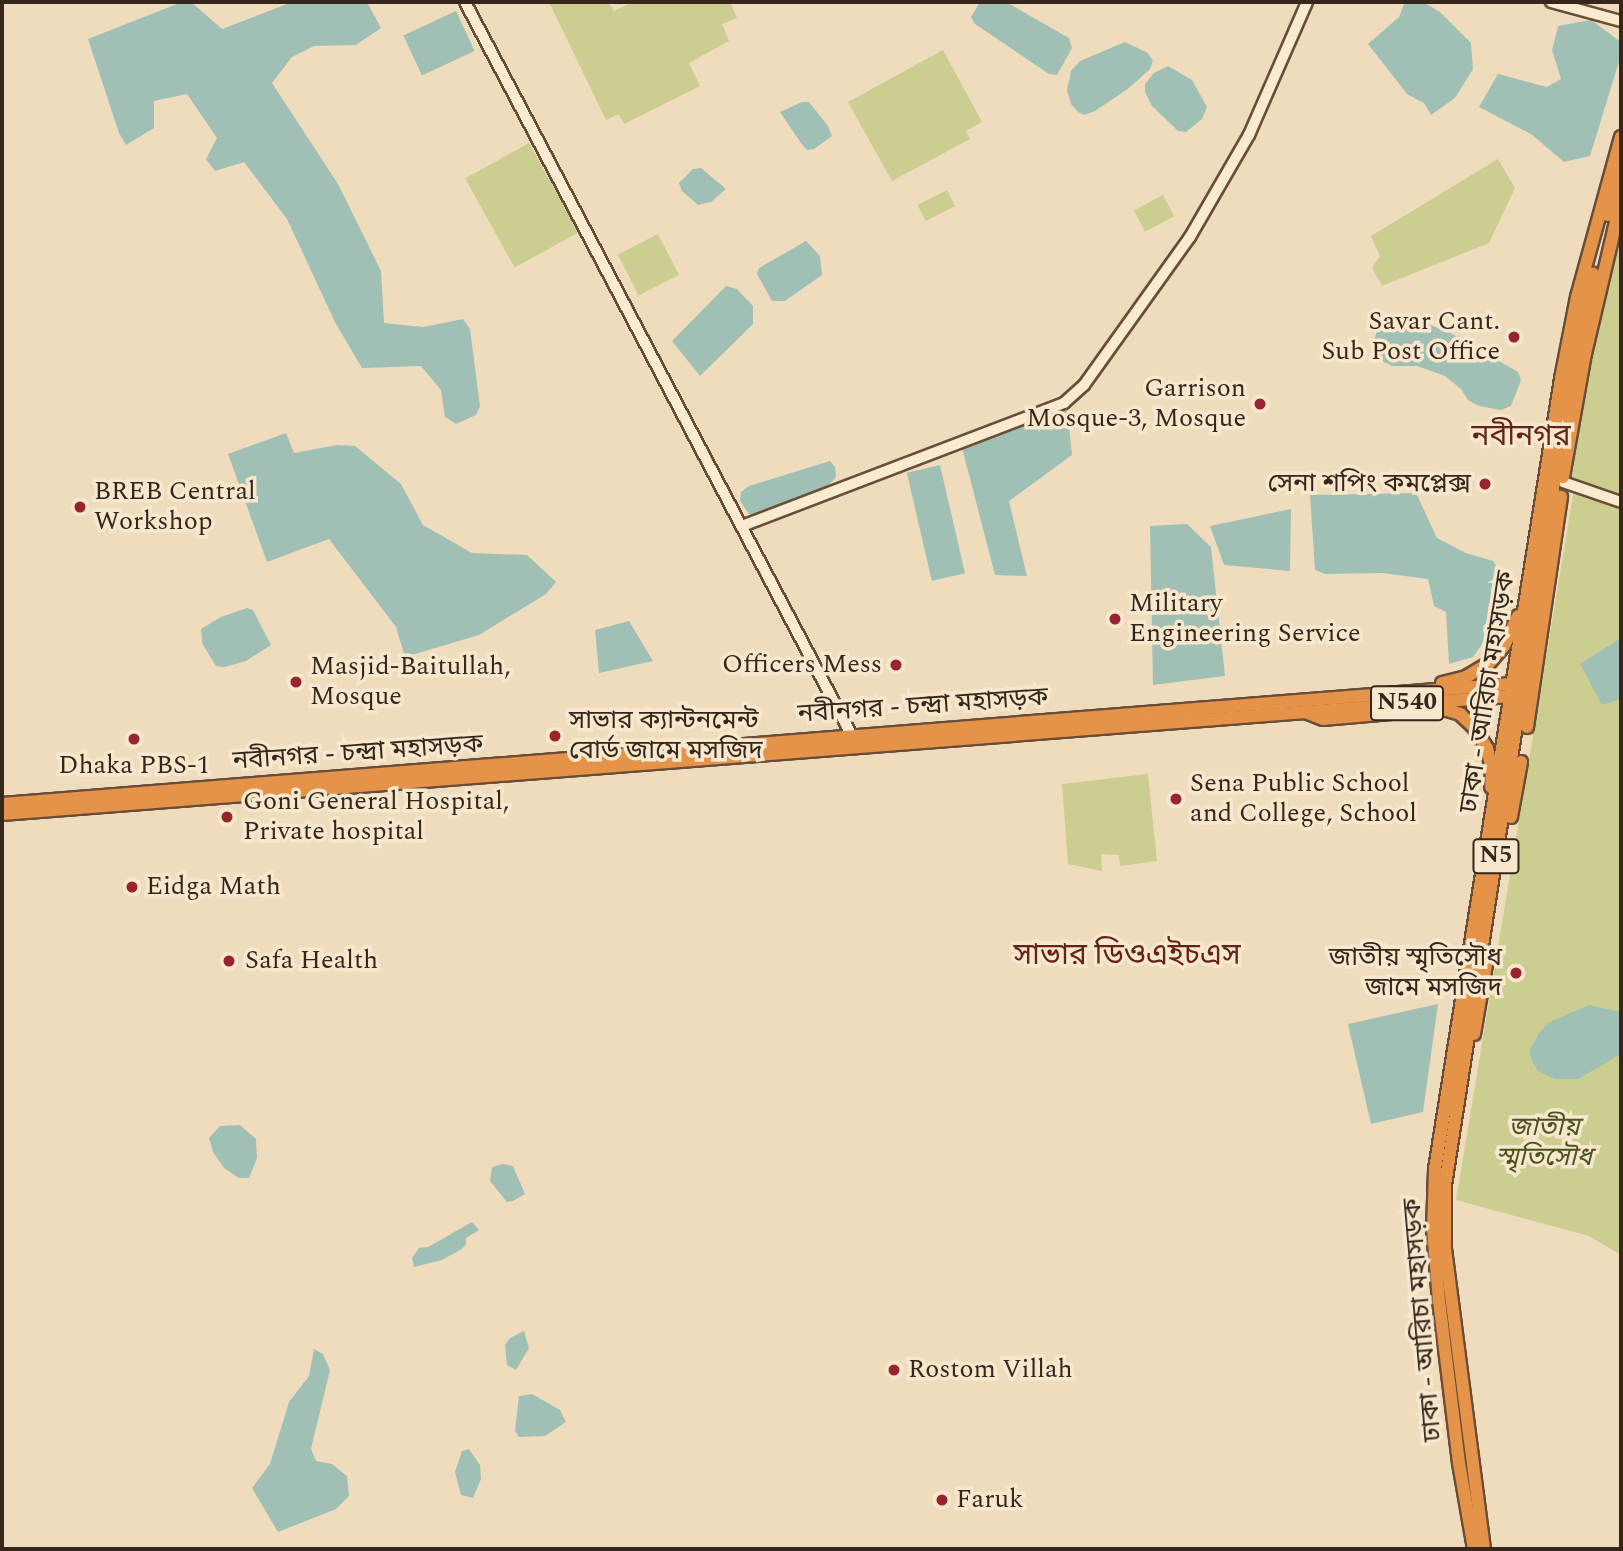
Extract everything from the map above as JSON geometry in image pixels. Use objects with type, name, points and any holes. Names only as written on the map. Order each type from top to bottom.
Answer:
[{"type":"highway","name":"ঢাকা - আরিচা মহাসড়ক","points":[[1474,1549],[1446,1357],[1432,1201],[1441,1126],[1489,841],[1524,603],[1577,298],[1621,137]]},
{"type":"highway","name":"N5","points":[[1484,1549],[1445,1248],[1445,1185],[1512,690],[1587,295],[1621,169]]},
{"type":"highway","points":[[1465,1046],[1475,1031],[1479,1013],[1585,354],[1621,201]]},
{"type":"highway","points":[[1489,841],[1490,757],[1473,726],[1460,714],[1447,710],[1426,710],[1322,719],[1301,705],[1320,690],[1444,683],[1466,677],[1482,669],[1497,656],[1524,603]]},
{"type":"highway","name":"নবীনগর - চন্দ্রা মহাসড়ক","points":[[2,804],[852,736],[1512,690]]},
{"type":"highway","name":"নবীনগর - চন্দ্রা মহাসড়ক","points":[[2,814],[369,787],[1301,705]]},
{"type":"street","points":[[465,2],[852,736]]},
{"type":"street","points":[[743,526],[1064,403],[1084,385],[1197,226],[1249,135],[1307,2]]},
{"type":"street","points":[[1551,2],[1621,21]]},
{"type":"street","points":[[1563,482],[1621,502]]},
{"type":"green space","points":[[549,2],[608,2],[614,11],[633,2],[730,2],[737,18],[722,24],[729,41],[689,63],[700,86],[624,124],[619,114],[606,120]]},
{"type":"green space","points":[[943,50],[982,122],[966,131],[970,139],[892,181],[848,102]]},
{"type":"green space","points":[[529,143],[578,232],[515,268],[465,178]]},
{"type":"green space","points":[[1498,159],[1515,188],[1489,243],[1382,286],[1372,268],[1380,256],[1371,236]]},
{"type":"green space","points":[[947,190],[955,206],[926,221],[918,205]]},
{"type":"green space","points":[[1163,195],[1174,216],[1145,232],[1134,210]]},
{"type":"green space","points":[[1621,203],[1621,503],[1563,482]]},
{"type":"green space","points":[[658,234],[679,275],[639,295],[618,254]]},
{"type":"green space","name":"জাতীয় স্মৃতিসৌধ","points":[[1574,489],[1621,508],[1621,1255],[1589,1236],[1456,1200]]},
{"type":"green space","points":[[1148,774],[1157,861],[1120,866],[1119,855],[1101,854],[1102,871],[1068,864],[1062,784]]},
{"type":"water","points":[[182,2],[191,2],[222,29],[292,2],[367,2],[381,28],[356,45],[314,46],[292,57],[272,83],[338,184],[381,271],[384,323],[423,327],[463,319],[470,329],[480,406],[476,415],[456,424],[445,417],[441,390],[421,366],[362,368],[335,322],[287,219],[244,162],[215,171],[206,159],[217,138],[187,94],[154,101],[154,128],[126,145],[119,133],[88,39]]},
{"type":"water","points":[[980,2],[1006,2],[1069,38],[1072,48],[1057,75],[1049,74],[975,24],[971,17]]},
{"type":"water","points":[[1405,2],[1423,2],[1440,12],[1471,43],[1473,69],[1455,98],[1431,115],[1424,103],[1407,94],[1368,44],[1399,17]]},
{"type":"water","points":[[456,11],[475,51],[422,75],[403,36]]},
{"type":"water","points":[[1591,20],[1621,42],[1621,55],[1590,156],[1564,162],[1531,134],[1479,107],[1498,74],[1547,87],[1561,79],[1552,50],[1558,26]]},
{"type":"water","points":[[1125,42],[1148,53],[1153,61],[1150,69],[1129,88],[1095,111],[1084,115],[1078,112],[1071,104],[1067,90],[1071,71],[1080,61]]},
{"type":"water","points":[[1168,66],[1192,80],[1207,107],[1202,119],[1186,132],[1178,131],[1152,106],[1145,92],[1145,84],[1154,73]]},
{"type":"water","points":[[802,102],[809,102],[828,126],[832,136],[814,149],[807,150],[780,112]]},
{"type":"water","points":[[701,168],[726,189],[711,202],[698,205],[682,191],[679,183],[693,169]]},
{"type":"water","points":[[806,241],[820,256],[822,275],[785,301],[772,301],[757,274],[759,268]]},
{"type":"water","points":[[726,286],[737,289],[753,306],[753,324],[700,376],[672,341]]},
{"type":"water","points":[[1399,314],[1447,331],[1518,372],[1521,380],[1511,406],[1501,410],[1479,406],[1468,400],[1461,389],[1445,376],[1417,366],[1392,366],[1380,360],[1373,347],[1377,329],[1385,318]]},
{"type":"water","points":[[1067,407],[1072,455],[1009,501],[1027,576],[995,575],[961,444]]},
{"type":"water","points":[[286,433],[294,453],[337,445],[355,446],[401,484],[423,525],[472,553],[527,555],[556,582],[546,594],[479,635],[405,657],[396,627],[329,539],[267,562],[228,454]]},
{"type":"water","points":[[830,461],[835,467],[836,477],[823,491],[754,514],[749,514],[740,501],[741,492],[749,486]]},
{"type":"water","points":[[940,465],[965,573],[932,581],[907,473]]},
{"type":"water","points":[[1416,493],[1437,538],[1466,553],[1493,561],[1501,573],[1503,587],[1493,629],[1473,657],[1449,664],[1446,612],[1434,606],[1428,579],[1382,573],[1325,574],[1315,570],[1310,495]]},
{"type":"water","points":[[1291,509],[1290,571],[1224,565],[1210,526]]},
{"type":"water","points":[[1187,524],[1211,547],[1225,676],[1153,685],[1150,526]]},
{"type":"water","points":[[247,608],[253,610],[271,645],[246,661],[225,667],[216,666],[202,643],[201,629],[221,617]]},
{"type":"water","points":[[629,621],[653,661],[599,673],[595,630]]},
{"type":"water","points":[[1621,638],[1621,699],[1602,705],[1580,664]]},
{"type":"water","points":[[1438,1004],[1423,1112],[1371,1124],[1348,1024]]},
{"type":"water","points":[[1589,1005],[1621,1012],[1621,1054],[1578,1079],[1555,1079],[1538,1071],[1531,1059],[1530,1049],[1539,1033],[1548,1023]]},
{"type":"water","points":[[240,1125],[256,1139],[257,1158],[249,1178],[239,1178],[224,1168],[213,1152],[209,1138],[220,1126]]},
{"type":"water","points":[[503,1164],[513,1166],[525,1194],[513,1201],[507,1202],[490,1181],[492,1167]]},
{"type":"water","points":[[472,1222],[479,1230],[466,1238],[462,1249],[442,1260],[414,1267],[412,1258],[419,1248],[428,1247]]},
{"type":"water","points":[[524,1331],[529,1348],[516,1370],[507,1365],[505,1345],[510,1338]]},
{"type":"water","points":[[314,1349],[323,1354],[330,1370],[311,1449],[316,1461],[332,1464],[347,1476],[349,1496],[336,1509],[278,1532],[252,1488],[270,1464],[289,1402],[309,1376]]},
{"type":"water","points":[[532,1394],[560,1410],[566,1422],[545,1436],[519,1437],[515,1431],[519,1396]]},
{"type":"water","points":[[469,1449],[480,1465],[481,1479],[473,1498],[461,1495],[455,1472],[462,1451]]},
{"type":"place","name":"Savar Cant. Sub Post Office","points":[[1514,337]]},
{"type":"place","name":"Garrison Mosque-3, Mosque","points":[[1260,404]]},
{"type":"place","name":"সেনা শপিং কমপ্লেক্স","points":[[1485,484]]},
{"type":"place","name":"BREB Central Workshop","points":[[80,507]]},
{"type":"place","name":"Military Engineering Service","points":[[1115,619]]},
{"type":"place","name":"Officers Mess","points":[[896,665]]},
{"type":"place","name":"Masjid-Baitullah, Mosque","points":[[296,682]]},
{"type":"place","name":"সাভার ক্যান্টনমেন্ট বোর্ড জামে মসজিদ","points":[[555,736]]},
{"type":"place","name":"Dhaka PBS-1","points":[[134,739]]},
{"type":"place","name":"Sena Public School and College, School","points":[[1176,799]]},
{"type":"place","name":"Goni General Hospital, Private hospital","points":[[227,817]]},
{"type":"place","name":"Eidga Math","points":[[132,887]]},
{"type":"place","name":"Safa Health","points":[[229,961]]},
{"type":"place","name":"জাতীয় স্মৃতিসৌধ জামে মসজিদ","points":[[1516,973]]},
{"type":"place","name":"Rostom Villah","points":[[894,1370]]},
{"type":"place","name":"Faruk","points":[[942,1500]]},
{"type":"district","name":"নবীনগর","points":[[1521,436]]},
{"type":"district","name":"সাভার ডিওএইচএস","points":[[1127,955]]}]
